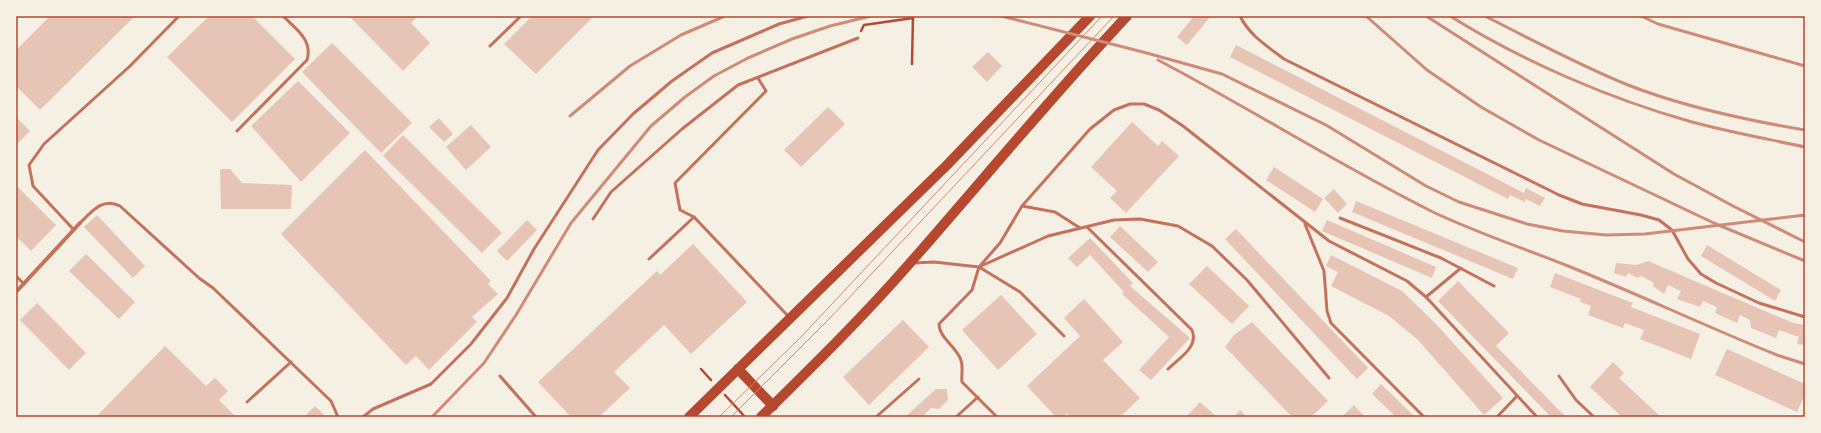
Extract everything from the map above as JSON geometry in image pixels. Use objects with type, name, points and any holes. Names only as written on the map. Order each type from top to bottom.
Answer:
[{"type":"main road","points":[[689,417],[947,165],[1090,16]]},
{"type":"main road","points":[[761,417],[848,330],[910,263],[1065,82],[1125,18]]},
{"type":"main road","points":[[738,369],[773,406]]},
{"type":"street","points":[[16,292],[80,223]]},
{"type":"lane","points":[[74,230],[33,186],[29,165],[44,144],[130,66],[179,16]]},
{"type":"lane","points":[[237,131],[307,60],[310,52],[306,39],[283,16]]},
{"type":"lane","points":[[490,46],[521,16]]},
{"type":"lane","points":[[363,417],[374,409],[431,384],[471,344],[507,298],[534,249],[598,150],[633,114],[672,81],[712,53],[779,24],[808,16]]},
{"type":"lane","points":[[1240,16],[1244,25],[1259,40],[1284,59],[1558,195],[1582,204],[1641,215],[1659,220],[1672,230],[1688,259],[1701,274],[1716,283],[1759,303],[1805,317]]},
{"type":"lane","points":[[593,219],[611,192],[682,129],[738,85],[858,38]]},
{"type":"lane","points":[[758,78],[766,91],[675,183],[680,210],[694,217],[790,318]]},
{"type":"lane","points":[[997,417],[962,382],[961,359],[956,350],[939,330],[939,324],[972,290],[979,267],[1000,243],[1022,206],[1090,129],[1114,110],[1130,104],[1144,104],[1159,110],[1183,126],[1329,241],[1407,281],[1426,297],[1537,417]]},
{"type":"lane","points":[[80,223],[97,207],[104,203],[113,202],[120,206],[199,278],[213,288],[291,362],[331,401],[338,417]]},
{"type":"lane","points":[[1022,206],[1055,212],[1080,228]]},
{"type":"lane","points":[[649,259],[694,217]]},
{"type":"lane","points":[[1340,218],[1461,268],[1494,286]]},
{"type":"lane","points":[[979,267],[1048,236],[1114,220],[1140,219],[1178,226],[1212,246],[1247,280],[1329,378]]},
{"type":"lane","points":[[1304,222],[1324,271],[1327,311],[1331,323],[1424,417]]},
{"type":"lane","points":[[1087,227],[1192,330],[1195,337],[1193,345],[1168,369]]},
{"type":"lane","points":[[910,263],[934,262],[979,267],[1020,292],[1064,336]]},
{"type":"lane","points":[[1426,297],[1461,268]]},
{"type":"lane","points":[[16,276],[24,284]]},
{"type":"lane","points":[[247,402],[291,362]]},
{"type":"lane","points":[[500,376],[536,417]]},
{"type":"lane","points":[[1560,376],[1576,400],[1594,417]]},
{"type":"lane","points":[[876,417],[919,379]]},
{"type":"lane","points":[[1497,417],[1517,396]]},
{"type":"lane","points":[[956,417],[978,397]]},
{"type":"path","points":[[858,38],[864,25],[913,17],[912,64]]},
{"type":"building","points":[[50,16],[135,16],[40,110],[16,86],[16,50]]},
{"type":"building","points":[[209,16],[252,16],[295,59],[232,122],[167,57]]},
{"type":"building","points":[[349,16],[418,16],[411,23],[430,43],[403,71]]},
{"type":"building","points":[[532,16],[594,16],[536,74],[504,44]]},
{"type":"building","points":[[1194,16],[1211,16],[1187,45],[1177,37]]},
{"type":"building","points":[[332,43],[412,123],[381,153],[302,72]]},
{"type":"building","points":[[1236,45],[1524,193],[1526,188],[1545,198],[1540,206],[1526,199],[1525,202],[1510,195],[1508,199],[1230,57]]},
{"type":"building","points":[[988,52],[1002,66],[987,82],[972,67]]},
{"type":"building","points":[[298,81],[350,133],[301,182],[251,126]]},
{"type":"building","points":[[828,107],[845,124],[801,167],[784,150]]},
{"type":"building","points":[[16,117],[30,131],[16,145]]},
{"type":"building","points":[[439,118],[453,134],[444,142],[429,127]]},
{"type":"building","points":[[1132,122],[1158,146],[1162,141],[1179,156],[1126,213],[1110,198],[1117,191],[1091,167]]},
{"type":"building","points":[[471,125],[491,147],[466,170],[446,147]]},
{"type":"building","points":[[403,135],[502,233],[482,253],[383,156]]},
{"type":"building","points":[[365,150],[491,281],[488,284],[498,294],[472,317],[477,322],[429,370],[416,356],[406,365],[281,234]]},
{"type":"building","points":[[1274,167],[1323,199],[1315,212],[1266,180]]},
{"type":"building","points":[[220,169],[230,169],[242,183],[292,185],[291,209],[221,209]]},
{"type":"building","points":[[16,185],[56,225],[31,251],[19,239],[16,242]]},
{"type":"building","points":[[1334,189],[1347,204],[1338,213],[1324,198]]},
{"type":"building","points":[[1356,201],[1518,268],[1513,279],[1352,212]]},
{"type":"building","points":[[97,215],[145,266],[133,278],[84,227]]},
{"type":"building","points":[[527,220],[537,230],[507,261],[497,251]]},
{"type":"building","points":[[1327,220],[1436,267],[1432,278],[1322,231]]},
{"type":"building","points":[[1120,226],[1158,262],[1148,272],[1110,237]]},
{"type":"building","points":[[1236,229],[1368,368],[1357,379],[1225,239]]},
{"type":"building","points":[[1090,238],[1133,283],[1130,286],[1190,338],[1151,380],[1139,370],[1169,337],[1122,294],[1124,292],[1090,255],[1077,267],[1068,258]]},
{"type":"building","points":[[693,244],[747,302],[691,354],[664,325],[614,372],[630,388],[599,417],[571,417],[538,382],[657,271],[660,275]]},
{"type":"building","points":[[1707,245],[1781,290],[1775,301],[1701,256]]},
{"type":"building","points":[[86,254],[135,302],[119,319],[69,271]]},
{"type":"building","points":[[1331,255],[1402,291],[1436,324],[1503,398],[1484,415],[1418,340],[1389,316],[1331,286],[1338,272],[1326,266]]},
{"type":"building","points":[[1648,261],[1793,323],[1805,325],[1805,345],[1797,344],[1799,337],[1779,330],[1776,338],[1751,328],[1750,320],[1740,315],[1737,323],[1715,313],[1717,307],[1703,301],[1700,307],[1677,299],[1681,291],[1668,285],[1664,294],[1653,286],[1654,283],[1641,276],[1637,278],[1628,273],[1626,277],[1614,273],[1616,263],[1637,265]]},
{"type":"building","points":[[1207,266],[1249,306],[1232,324],[1189,284]]},
{"type":"building","points":[[1555,273],[1633,303],[1631,307],[1700,334],[1691,359],[1640,339],[1644,330],[1625,323],[1623,328],[1588,315],[1591,306],[1580,302],[1581,299],[1550,287]]},
{"type":"building","points":[[1458,281],[1509,333],[1496,346],[1566,417],[1551,417],[1438,301]]},
{"type":"building","points":[[1001,295],[1037,334],[998,370],[962,330]]},
{"type":"building","points":[[1084,299],[1123,342],[1103,360],[1140,398],[1120,417],[1070,417],[1067,413],[1063,417],[1056,417],[1027,386],[1080,336],[1064,318]]},
{"type":"building","points":[[37,303],[86,353],[69,370],[20,320]]},
{"type":"building","points":[[903,320],[929,347],[869,405],[843,377]]},
{"type":"building","points":[[1252,322],[1328,401],[1311,417],[1292,417],[1225,347],[1234,335]]},
{"type":"building","points":[[165,346],[206,386],[215,378],[228,391],[219,400],[236,417],[96,417]]},
{"type":"building","points":[[1727,349],[1805,384],[1805,395],[1797,412],[1715,375]]},
{"type":"building","points":[[1613,362],[1624,373],[1619,378],[1661,417],[1622,417],[1590,387]]},
{"type":"building","points":[[1381,384],[1415,417],[1396,417],[1372,394]]},
{"type":"building","points":[[936,389],[947,389],[948,400],[939,409],[931,408],[922,417],[905,417]]},
{"type":"building","points":[[1200,402],[1217,417],[1186,417]]},
{"type":"building","points":[[1354,405],[1365,417],[1342,417]]},
{"type":"building","points":[[315,406],[326,417],[304,417]]},
{"type":"building","points":[[1240,410],[1247,417],[1234,417]]},
{"type":"tram line","points":[[719,417],[800,338],[1102,16]]},
{"type":"tram line","points":[[731,417],[829,319],[1114,16]]},
{"type":"railway","points":[[570,116],[630,66],[681,35],[725,16]]},
{"type":"railway","points":[[432,417],[484,363],[516,315],[571,223],[651,126],[685,97],[714,76],[748,58],[792,39],[830,26],[871,16]]},
{"type":"railway","points":[[1001,16],[1143,52],[1222,74],[1326,125],[1426,186],[1459,202],[1527,224],[1563,231],[1606,235],[1645,234],[1805,215]]},
{"type":"railway","points":[[1366,16],[1427,70],[1481,107],[1539,140],[1716,224],[1805,261]]},
{"type":"railway","points":[[1426,16],[1674,174],[1733,206],[1805,242]]},
{"type":"railway","points":[[1450,16],[1478,33],[1537,63],[1567,77],[1630,102],[1706,126],[1805,147]]},
{"type":"railway","points":[[1485,16],[1592,69],[1649,93],[1715,112],[1805,130]]},
{"type":"railway","points":[[1641,16],[1658,24],[1805,66]]},
{"type":"railway","points":[[1158,60],[1363,175],[1450,220],[1551,259],[1777,355],[1805,364]]}]
